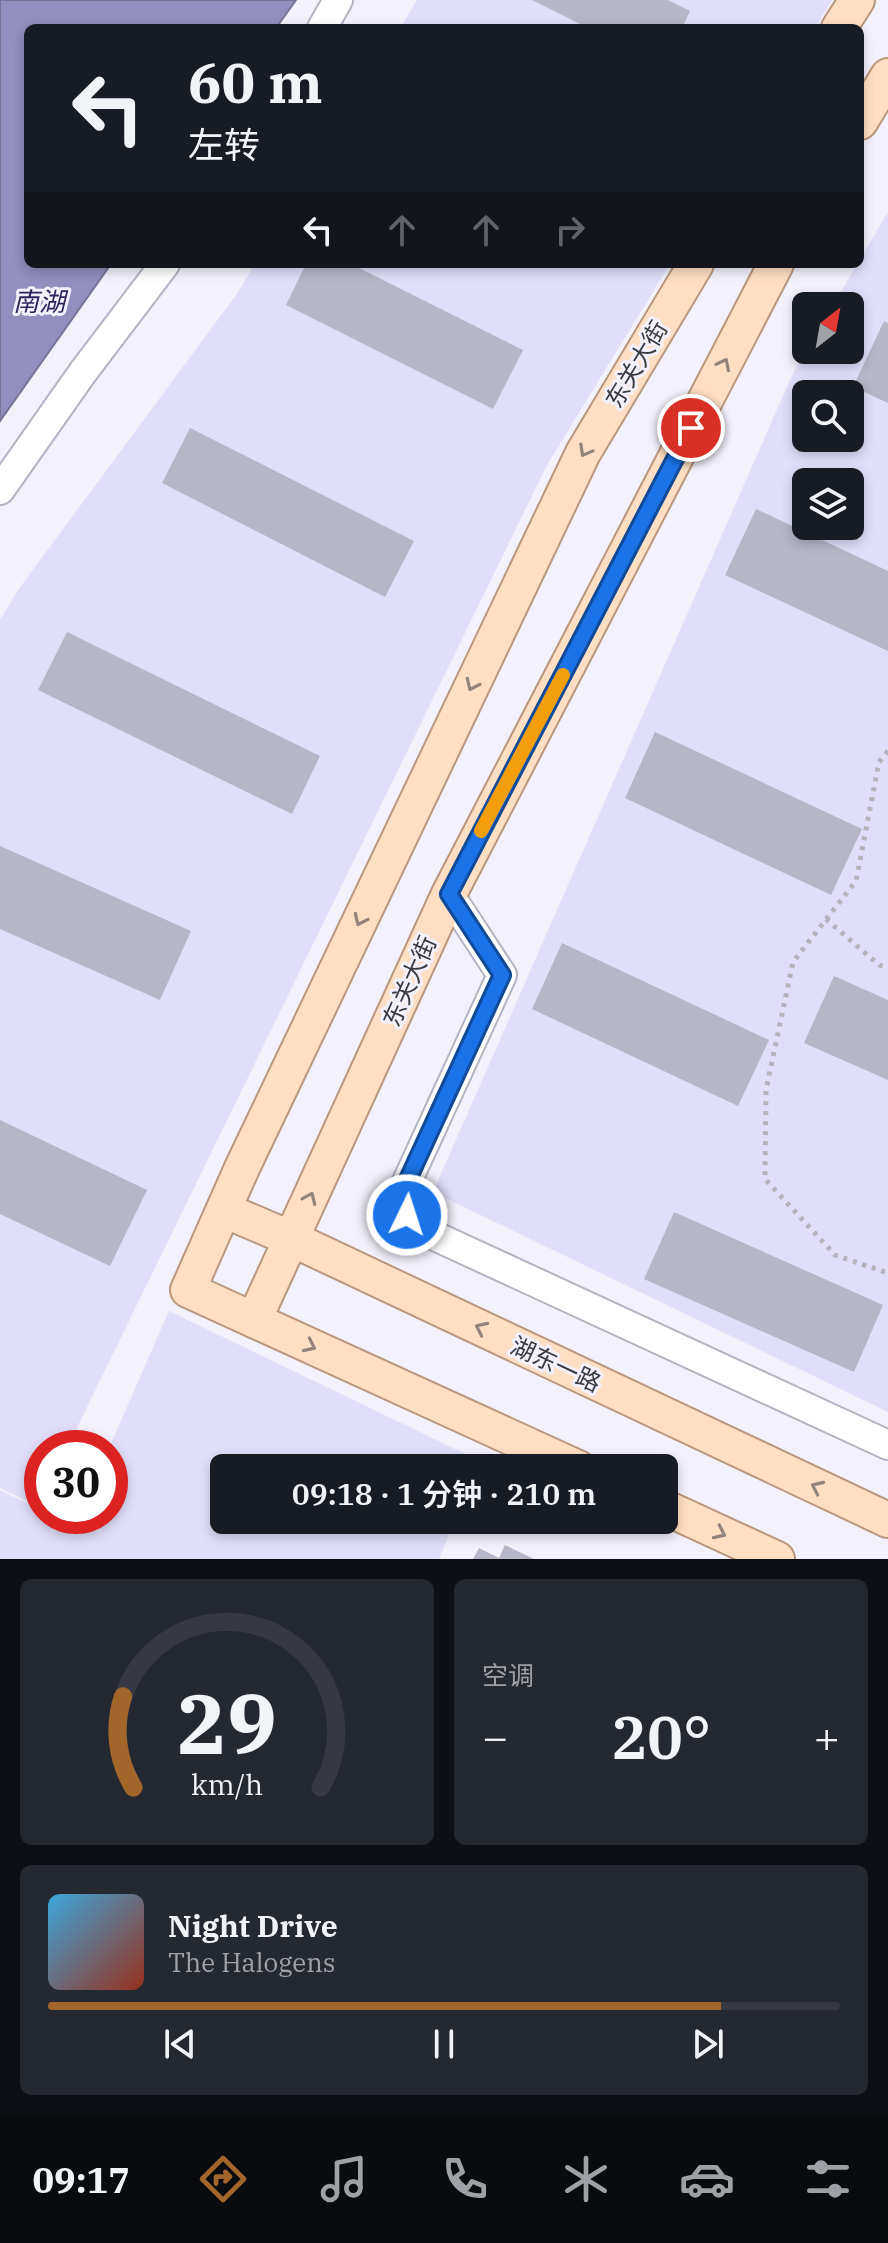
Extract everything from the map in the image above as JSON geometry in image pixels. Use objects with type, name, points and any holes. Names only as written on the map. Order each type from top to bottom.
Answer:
[{"type":"main road","points":[[842,24],[857,0]]},
{"type":"main road","points":[[864,115],[888,76]]},
{"type":"main road","name":"东关大街","points":[[694,268],[583,453],[188,1290],[254,1320],[449,894],[774,268]]},
{"type":"main road","name":"湖东一路","points":[[224,1210],[292,1239],[888,1520]]},
{"type":"main road","points":[[254,1320],[547,1454]]},
{"type":"main road","points":[[678,1513],[777,1559]]},
{"type":"street","points":[[324,24],[338,0]]},
{"type":"street","points":[[0,490],[83,372],[162,268]]},
{"type":"street","points":[[449,894],[502,975],[404,1188],[407,1215],[424,1231],[888,1445]]},
{"type":"path","points":[[888,751],[879,762],[856,881],[793,962],[766,1090],[765,1179],[835,1255],[888,1273]]},
{"type":"path","points":[[826,919],[879,965],[888,968]]},
{"type":"shaded area","points":[[417,0],[832,0],[817,24],[402,24]]},
{"type":"shaded area","points":[[888,212],[888,1412],[433,1192],[798,364],[864,364],[864,292],[841,292],[855,268],[864,268],[864,252]]},
{"type":"shaded area","points":[[253,268],[668,268],[547,465],[76,1430],[24,1430],[24,1500],[0,1488],[0,620],[18,590],[236,295]]},
{"type":"shaded area","points":[[169,1311],[465,1454],[210,1454],[210,1534],[449,1534],[439,1559],[0,1559],[0,1490],[24,1502],[24,1534],[128,1534],[128,1430],[117,1430]]},
{"type":"water","name":"南湖","points":[[0,0],[296,0],[279,24],[24,24],[24,268],[108,268],[0,421]]},
{"type":"building","points":[[532,0],[668,0],[690,11],[684,24],[580,24]]},
{"type":"building","points":[[304,268],[359,268],[523,350],[493,409],[286,305]]},
{"type":"building","points":[[884,321],[888,323],[888,403],[864,392],[864,380],[856,380]]},
{"type":"building","points":[[190,428],[414,541],[385,597],[162,483]]},
{"type":"building","points":[[756,509],[792,526],[792,540],[822,540],[888,571],[888,651],[725,575]]},
{"type":"building","points":[[67,632],[320,756],[292,814],[38,690]]},
{"type":"building","points":[[655,732],[862,829],[831,895],[625,798]]},
{"type":"building","points":[[0,846],[191,931],[160,1000],[0,929]]},
{"type":"building","points":[[562,943],[769,1040],[738,1106],[532,1009]]},
{"type":"building","points":[[834,976],[888,1000],[888,1080],[804,1043]]},
{"type":"building","points":[[0,1120],[147,1190],[110,1266],[0,1214]]},
{"type":"building","points":[[674,1212],[883,1305],[854,1372],[644,1279]]},
{"type":"building","points":[[505,1545],[534,1559],[473,1559],[479,1548],[499,1558]]},
{"type":"slow traffic","points":[[481,831],[563,675]]},
{"type":"route","points":[[407,1215],[404,1188],[502,975],[449,894],[691,428]]}]
